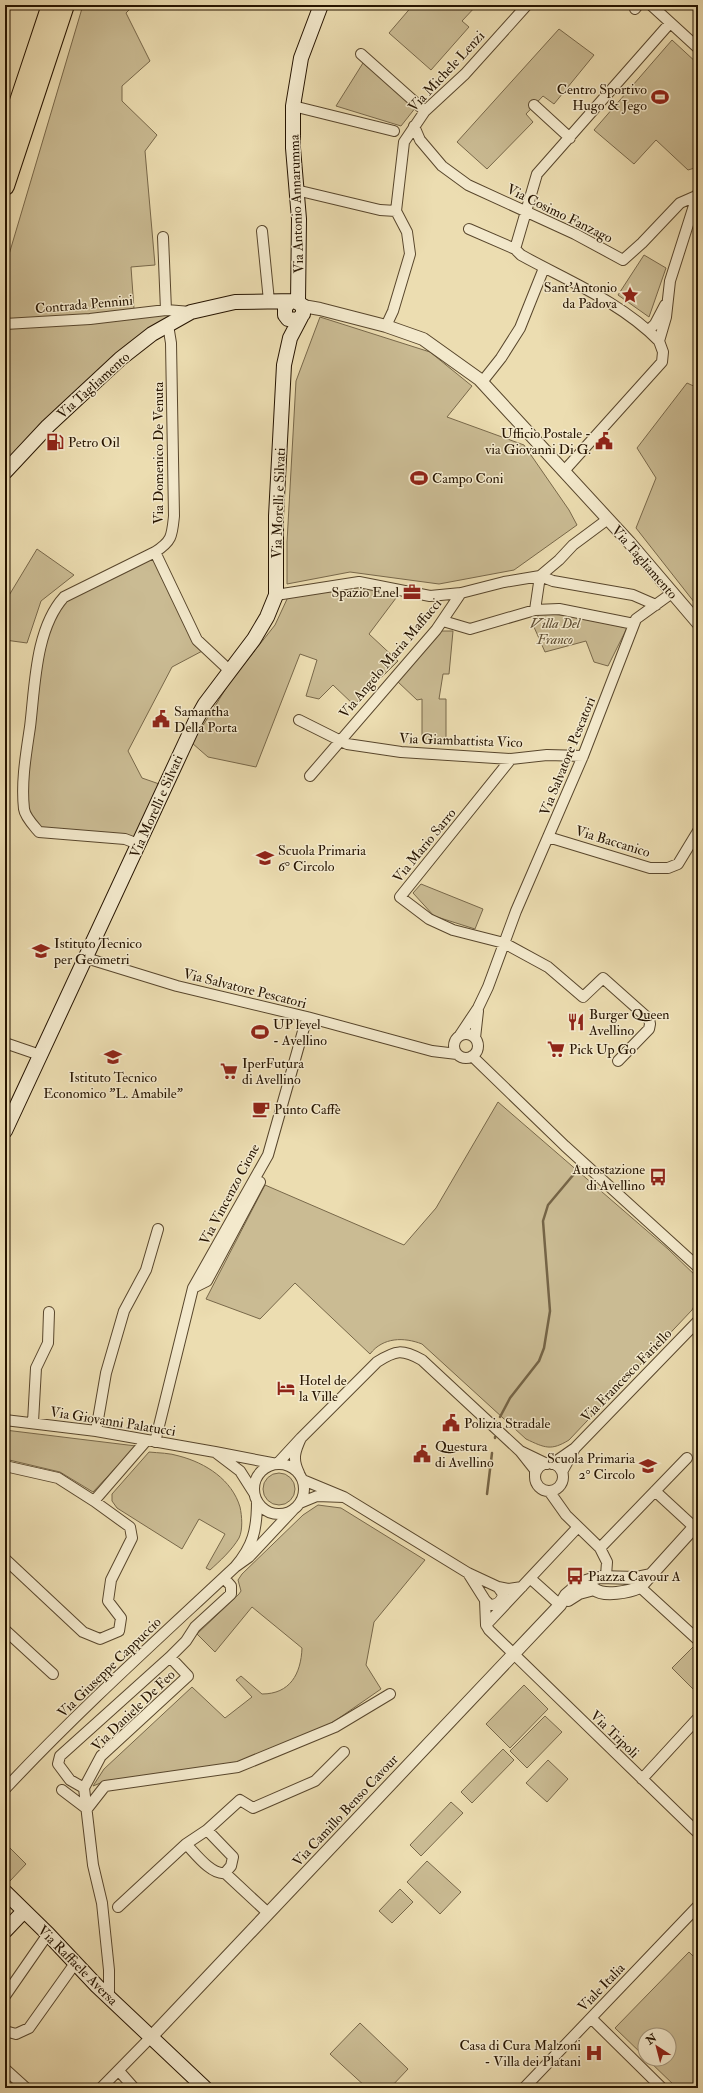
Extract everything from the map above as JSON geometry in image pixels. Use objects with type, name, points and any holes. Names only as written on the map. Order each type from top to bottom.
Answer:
[{"type":"highway","points":[[5,143],[50,5]]},
{"type":"highway","points":[[5,186],[65,5]]},
{"type":"main road","name":"Via Antonio Annarumma","points":[[290,338],[295,310],[299,219],[296,190],[293,106],[301,58],[322,5]]},
{"type":"main road","name":"Via Tagliamento","points":[[5,472],[48,426],[120,359],[152,334],[191,312],[235,302],[270,301],[295,310]]},
{"type":"main road","name":"Via Morelli e Silvati","points":[[5,1130],[196,720],[229,670],[254,639],[267,617],[276,595],[276,516],[283,381],[284,366],[290,338]]},
{"type":"main road","name":"Via Raffaele Aversa","points":[[5,1892],[109,1997],[152,2036],[205,2088]]},
{"type":"main road","points":[[5,1931],[24,1911]]},
{"type":"street","name":"Via Michele Lenzi","points":[[396,211],[404,142],[414,126],[425,111],[465,74],[527,5]]},
{"type":"street","points":[[651,5],[698,48]]},
{"type":"street","points":[[515,249],[525,212],[538,174],[670,23]]},
{"type":"street","points":[[361,54],[425,111]]},
{"type":"street","points":[[534,105],[570,138]]},
{"type":"street","points":[[293,106],[394,131]]},
{"type":"street","name":"Via Cosimo Fanzago","points":[[414,126],[420,140],[442,166],[468,186],[575,234],[623,260],[642,243],[680,203],[697,194]]},
{"type":"street","points":[[296,190],[380,210],[396,211],[407,232],[410,254],[393,311],[386,326]]},
{"type":"street","points":[[649,330],[659,317],[667,297],[697,194]]},
{"type":"street","points":[[469,230],[515,249],[520,255],[596,295],[649,330],[659,341],[663,352],[662,362],[564,471]]},
{"type":"street","points":[[262,231],[270,301]]},
{"type":"street","points":[[163,237],[166,310]]},
{"type":"street","points":[[482,382],[501,358],[520,328],[544,268]]},
{"type":"street","points":[[659,341],[666,317],[667,297]]},
{"type":"street","name":"Via Tagliamento","points":[[295,310],[320,309],[386,326],[427,341],[482,382],[608,519],[698,623]]},
{"type":"street","name":"Via Tagliamento","points":[[166,310],[191,312]]},
{"type":"street","name":"Contrada Pennini","points":[[5,324],[90,318],[166,310]]},
{"type":"street","name":"Via Domenico De Venuta","points":[[138,844],[125,839],[39,832],[24,811],[24,773],[38,657],[47,624],[56,605],[64,597],[155,552],[168,544],[172,534],[174,516],[171,343],[168,325]]},
{"type":"street","name":"Via Tagliamento","points":[[540,576],[559,560],[573,545],[608,519]]},
{"type":"street","points":[[155,552],[197,640],[229,670]]},
{"type":"street","points":[[276,595],[360,582],[430,596],[461,593],[504,582],[540,576],[553,581],[634,595],[656,605]]},
{"type":"street","points":[[535,610],[540,576]]},
{"type":"street","name":"Via Angelo Maria Maffucci","points":[[310,776],[443,621],[461,593]]},
{"type":"street","name":"Via Salvatore Pescatori","points":[[460,1035],[478,1008],[488,987],[504,943],[583,756],[636,619],[672,594]]},
{"type":"street","points":[[443,621],[470,630],[535,610],[559,609],[634,624]]},
{"type":"street","name":"Via Angelo Maria Maffucci","points":[[299,720],[340,740]]},
{"type":"street","name":"Via Giambattista Vico","points":[[340,740],[347,744],[401,752],[511,759],[547,755],[583,756]]},
{"type":"street","name":"Via Mario Sarro","points":[[504,943],[447,927],[429,919],[400,897],[511,759]]},
{"type":"street","name":"Via Baccanico","points":[[548,837],[650,868],[668,868],[678,864],[698,831]]},
{"type":"street","points":[[504,943],[548,967],[583,997],[603,978],[649,1019],[649,1029],[618,1061]]},
{"type":"street","name":"Via Salvatore Pescatori","points":[[86,958],[177,986],[307,1017],[423,1048],[457,1054]]},
{"type":"street","name":"Via Salvatore Pescatori","points":[[475,1047],[478,1008]]},
{"type":"street","name":"Via Vincenzo Cione","points":[[151,1442],[193,1288],[268,1156],[307,1017]]},
{"type":"street","points":[[475,1047],[464,1058],[457,1054],[454,1044],[460,1035],[467,1034],[499,1082],[698,1267]]},
{"type":"street","points":[[5,1043],[40,1055]]},
{"type":"street","name":"Via Salvatore Pescatori","points":[[423,1048],[454,1044]]},
{"type":"street","name":"Via Vincenzo Cione","points":[[193,1288],[207,1281],[260,1182]]},
{"type":"street","points":[[96,1431],[106,1373],[124,1311],[146,1270],[158,1229]]},
{"type":"street","points":[[33,1422],[36,1368],[48,1343],[50,1312]]},
{"type":"street","name":"Via Francesco Fariello","points":[[549,1464],[575,1448],[698,1321]]},
{"type":"street","points":[[344,1497],[325,1495],[297,1506],[286,1513],[278,1514],[262,1508],[256,1497],[257,1477],[262,1470],[277,1464],[377,1362],[391,1353],[407,1352],[422,1360],[520,1450],[534,1459],[549,1464],[562,1472],[561,1484],[554,1490],[549,1491],[540,1488],[537,1485],[535,1470],[520,1450]]},
{"type":"street","name":"Via Giovanni Palatucci","points":[[5,1420],[33,1422],[96,1431],[277,1464]]},
{"type":"street","points":[[297,1506],[303,1496],[301,1476],[294,1464],[294,1456],[301,1438]]},
{"type":"street","points":[[94,1501],[151,1442]]},
{"type":"street","name":"Via Francesco Fariello","points":[[562,1472],[575,1448]]},
{"type":"street","name":"Via Giovanni Palatucci","points":[[215,1452],[240,1471],[256,1497]]},
{"type":"street","points":[[600,1548],[686,1458]]},
{"type":"street","points":[[277,1464],[289,1466],[301,1476],[344,1497],[468,1573],[498,1587],[508,1589],[522,1588]]},
{"type":"street","points":[[535,1476],[539,1468],[549,1464]]},
{"type":"street","points":[[5,1466],[58,1478],[94,1501],[130,1527],[132,1538],[111,1580],[108,1601],[121,1618],[119,1631],[100,1639],[83,1632],[5,1559]]},
{"type":"street","points":[[549,1491],[566,1515],[600,1548],[607,1562],[603,1580],[597,1591],[617,1592],[632,1591],[640,1587],[650,1574],[696,1525],[655,1491]]},
{"type":"street","name":"Via Giuseppe Cappuccio","points":[[5,1789],[42,1750],[104,1690],[235,1567],[246,1554],[252,1542],[255,1529],[256,1497]]},
{"type":"street","name":"Via Giuseppe Cappuccio","points":[[235,1567],[249,1557],[297,1506]]},
{"type":"street","points":[[486,1625],[578,1528]]},
{"type":"street","points":[[468,1573],[485,1600],[490,1605],[498,1603],[502,1599],[503,1594],[498,1587]]},
{"type":"street","points":[[603,1580],[636,1578],[650,1574]]},
{"type":"street","name":"Via Daniele De Feo","points":[[170,1657],[188,1676],[101,1756],[84,1788],[70,1780],[58,1764],[60,1756],[170,1657],[186,1641],[195,1627],[231,1594],[231,1586],[224,1578]]},
{"type":"street","points":[[531,1579],[560,1604]]},
{"type":"street","points":[[603,1580],[618,1584],[617,1592]]},
{"type":"street","name":"Via Camillo Benso Cavour","points":[[152,2036],[560,1604],[566,1595],[580,1584],[603,1580]]},
{"type":"street","points":[[640,1587],[698,1640]]},
{"type":"street","points":[[485,1600],[486,1625],[489,1630],[513,1654]]},
{"type":"street","points":[[5,1630],[53,1674]]},
{"type":"street","name":"Via Tripoli","points":[[513,1654],[698,1833]]},
{"type":"street","points":[[87,1809],[105,1786],[238,1766],[335,1727],[390,1694]]},
{"type":"street","points":[[642,1779],[698,1718]]},
{"type":"street","points":[[118,1907],[186,1844],[207,1830],[240,1800],[253,1808],[315,1781],[344,1752]]},
{"type":"street","points":[[84,1788],[93,1865],[102,1902],[109,1970],[109,1997]]},
{"type":"street","points":[[62,1790],[87,1809]]},
{"type":"street","points":[[186,1844],[214,1871],[220,1874],[225,1873],[231,1866],[233,1857],[207,1830]]},
{"type":"street","points":[[225,1873],[268,1913]]},
{"type":"street","name":"Viale Italia","points":[[524,2088],[698,1906]]},
{"type":"street","points":[[5,1996],[48,1934]]},
{"type":"street","points":[[5,2031],[16,2034],[29,2028],[76,1962]]},
{"type":"street","points":[[591,2018],[662,2088]]},
{"type":"street","points":[[101,2088],[152,2036]]},
{"type":"street","points":[[5,2069],[26,2088]]},
{"type":"street","points":[[119,2071],[134,2088]]},
{"type":"green space","points":[[83,5],[134,5],[126,13],[150,61],[122,86],[122,101],[157,135],[145,151],[155,265],[131,267],[134,309],[181,313],[147,331],[30,435],[5,462],[5,268]]},
{"type":"green space","points":[[413,5],[477,5],[462,21],[469,27],[431,70],[389,33]]},
{"type":"green space","points":[[559,29],[594,55],[554,104],[543,96],[526,114],[533,122],[487,169],[457,142]]},
{"type":"green space","name":"Centro Sportivo Hugo & Jego","points":[[672,40],[698,64],[698,167],[688,170],[656,140],[634,164],[594,130]]},
{"type":"green space","points":[[363,63],[416,107],[401,126],[336,106]]},
{"type":"green space","points":[[644,255],[666,268],[649,317],[618,295]]},
{"type":"green space","name":"Campo Coni","points":[[320,317],[430,352],[472,386],[447,417],[524,445],[569,510],[577,525],[514,570],[439,584],[350,572],[287,584],[287,542],[296,381]]},
{"type":"green space","points":[[687,383],[698,388],[698,607],[636,528],[656,478],[637,448]]},
{"type":"green space","points":[[37,549],[74,575],[41,601],[27,643],[5,640],[5,602]]},
{"type":"green space","points":[[155,552],[206,649],[172,667],[128,751],[142,778],[165,786],[138,844],[39,832],[28,819],[24,773],[38,657],[56,605]]},
{"type":"green space","points":[[360,584],[399,594],[369,634],[398,661],[354,705],[333,685],[319,699],[306,696],[317,660],[300,654],[256,767],[208,757],[192,743],[230,682],[275,625],[288,597]]},
{"type":"green space","name":"Villa Del Franco","points":[[539,613],[572,616],[627,628],[608,666],[594,662],[586,641],[545,652],[534,627]]},
{"type":"green space","points":[[442,631],[453,631],[449,674],[443,674],[439,699],[446,699],[446,739],[422,739],[422,699],[417,700],[397,681]]},
{"type":"green space","points":[[421,884],[483,909],[475,929],[434,916],[413,893]]},
{"type":"green space","points":[[498,1102],[668,1249],[698,1278],[698,1299],[692,1310],[569,1440],[557,1446],[548,1447],[526,1439],[422,1344],[408,1340],[394,1340],[381,1344],[370,1354],[295,1283],[260,1319],[206,1299],[265,1185],[404,1245],[436,1208]]},
{"type":"green space","points":[[5,1430],[136,1446],[93,1492],[60,1472],[5,1459]]},
{"type":"green space","points":[[149,1452],[176,1455],[199,1463],[217,1474],[231,1489],[236,1497],[240,1507],[242,1527],[239,1538],[222,1559],[210,1570],[206,1568],[225,1534],[199,1519],[182,1549],[117,1508],[112,1501],[112,1494]]},
{"type":"green space","points":[[279,1473],[290,1478],[295,1489],[290,1500],[279,1505],[268,1500],[263,1489],[268,1478]]},
{"type":"green space","points":[[318,1505],[341,1508],[425,1560],[374,1622],[366,1665],[381,1689],[332,1723],[238,1763],[103,1782],[93,1786],[104,1769],[192,1687],[225,1718],[252,1697],[236,1680],[241,1676],[262,1694],[280,1690],[292,1681],[299,1666],[302,1648],[252,1607],[215,1652],[197,1634],[239,1594],[241,1591],[238,1580],[242,1574],[303,1515]]},
{"type":"green space","points":[[696,1644],[698,1645],[698,1694],[672,1668]]},
{"type":"green space","points":[[524,1685],[548,1709],[510,1748],[486,1724]]},
{"type":"green space","points":[[545,1716],[562,1732],[527,1768],[510,1751]]},
{"type":"green space","points":[[503,1749],[514,1760],[472,1803],[461,1792]]},
{"type":"green space","points":[[548,1760],[568,1779],[547,1802],[526,1783]]},
{"type":"green space","points":[[451,1802],[463,1813],[421,1856],[410,1845]]},
{"type":"green space","points":[[5,1843],[26,1864],[10,1881],[5,1876]]},
{"type":"green space","points":[[427,1861],[461,1892],[440,1914],[407,1882]]},
{"type":"green space","points":[[400,1889],[413,1902],[392,1923],[379,1911]]},
{"type":"green space","points":[[689,1952],[698,1961],[698,2088],[677,2088],[655,2067],[677,2067],[677,2027],[637,2027],[637,2049],[615,2028]]},
{"type":"green space","points":[[360,2023],[408,2069],[390,2088],[367,2088],[330,2054]]},
{"type":"waterway","points":[[500,1417],[510,1398],[539,1361],[544,1348],[550,1311],[543,1221],[548,1205],[574,1174]]},
{"type":"waterway","points":[[487,1494],[492,1453]]},
{"type":"place","name":"Centro Sportivo Hugo & Jego","points":[[660,97]]},
{"type":"place","name":"Sant'Antonio da Padova","points":[[630,295]]},
{"type":"place","name":"Ufficio Postale - via Giovanni Di G.","points":[[604,441]]},
{"type":"place","name":"Petro Oil","points":[[55,442]]},
{"type":"place","name":"Campo Coni","points":[[419,478]]},
{"type":"place","name":"Spazio Enel","points":[[412,592]]},
{"type":"place","name":"Samantha Della Porta","points":[[161,719]]},
{"type":"place","name":"Scuola Primaria 6° Circolo","points":[[265,858]]},
{"type":"place","name":"Istituto Tecnico per Geometri","points":[[41,951]]},
{"type":"place","name":"Burger Queen Avellino","points":[[576,1022]]},
{"type":"place","name":"UP level - Avellino","points":[[260,1032]]},
{"type":"place","name":"Pick Up Go","points":[[556,1049]]},
{"type":"place","name":"Istituto Tecnico Economico \"L. Amabile\"","points":[[113,1057]]},
{"type":"place","name":"IperFutura di Avellino","points":[[229,1071]]},
{"type":"place","name":"Punto Caffè","points":[[261,1109]]},
{"type":"place","name":"Autostazione di Avellino","points":[[658,1177]]},
{"type":"place","name":"Hotel de la Ville","points":[[286,1388]]},
{"type":"place","name":"Polizia Stradale","points":[[451,1423]]},
{"type":"place","name":"Questura di Avellino","points":[[422,1454]]},
{"type":"place","name":"Scuola Primaria 2° Circolo","points":[[648,1466]]},
{"type":"place","name":"Piazza Cavour A","points":[[575,1576]]},
{"type":"place","name":"Casa di Cura Malzoni - Villa dei Platani","points":[[594,2053]]}]
